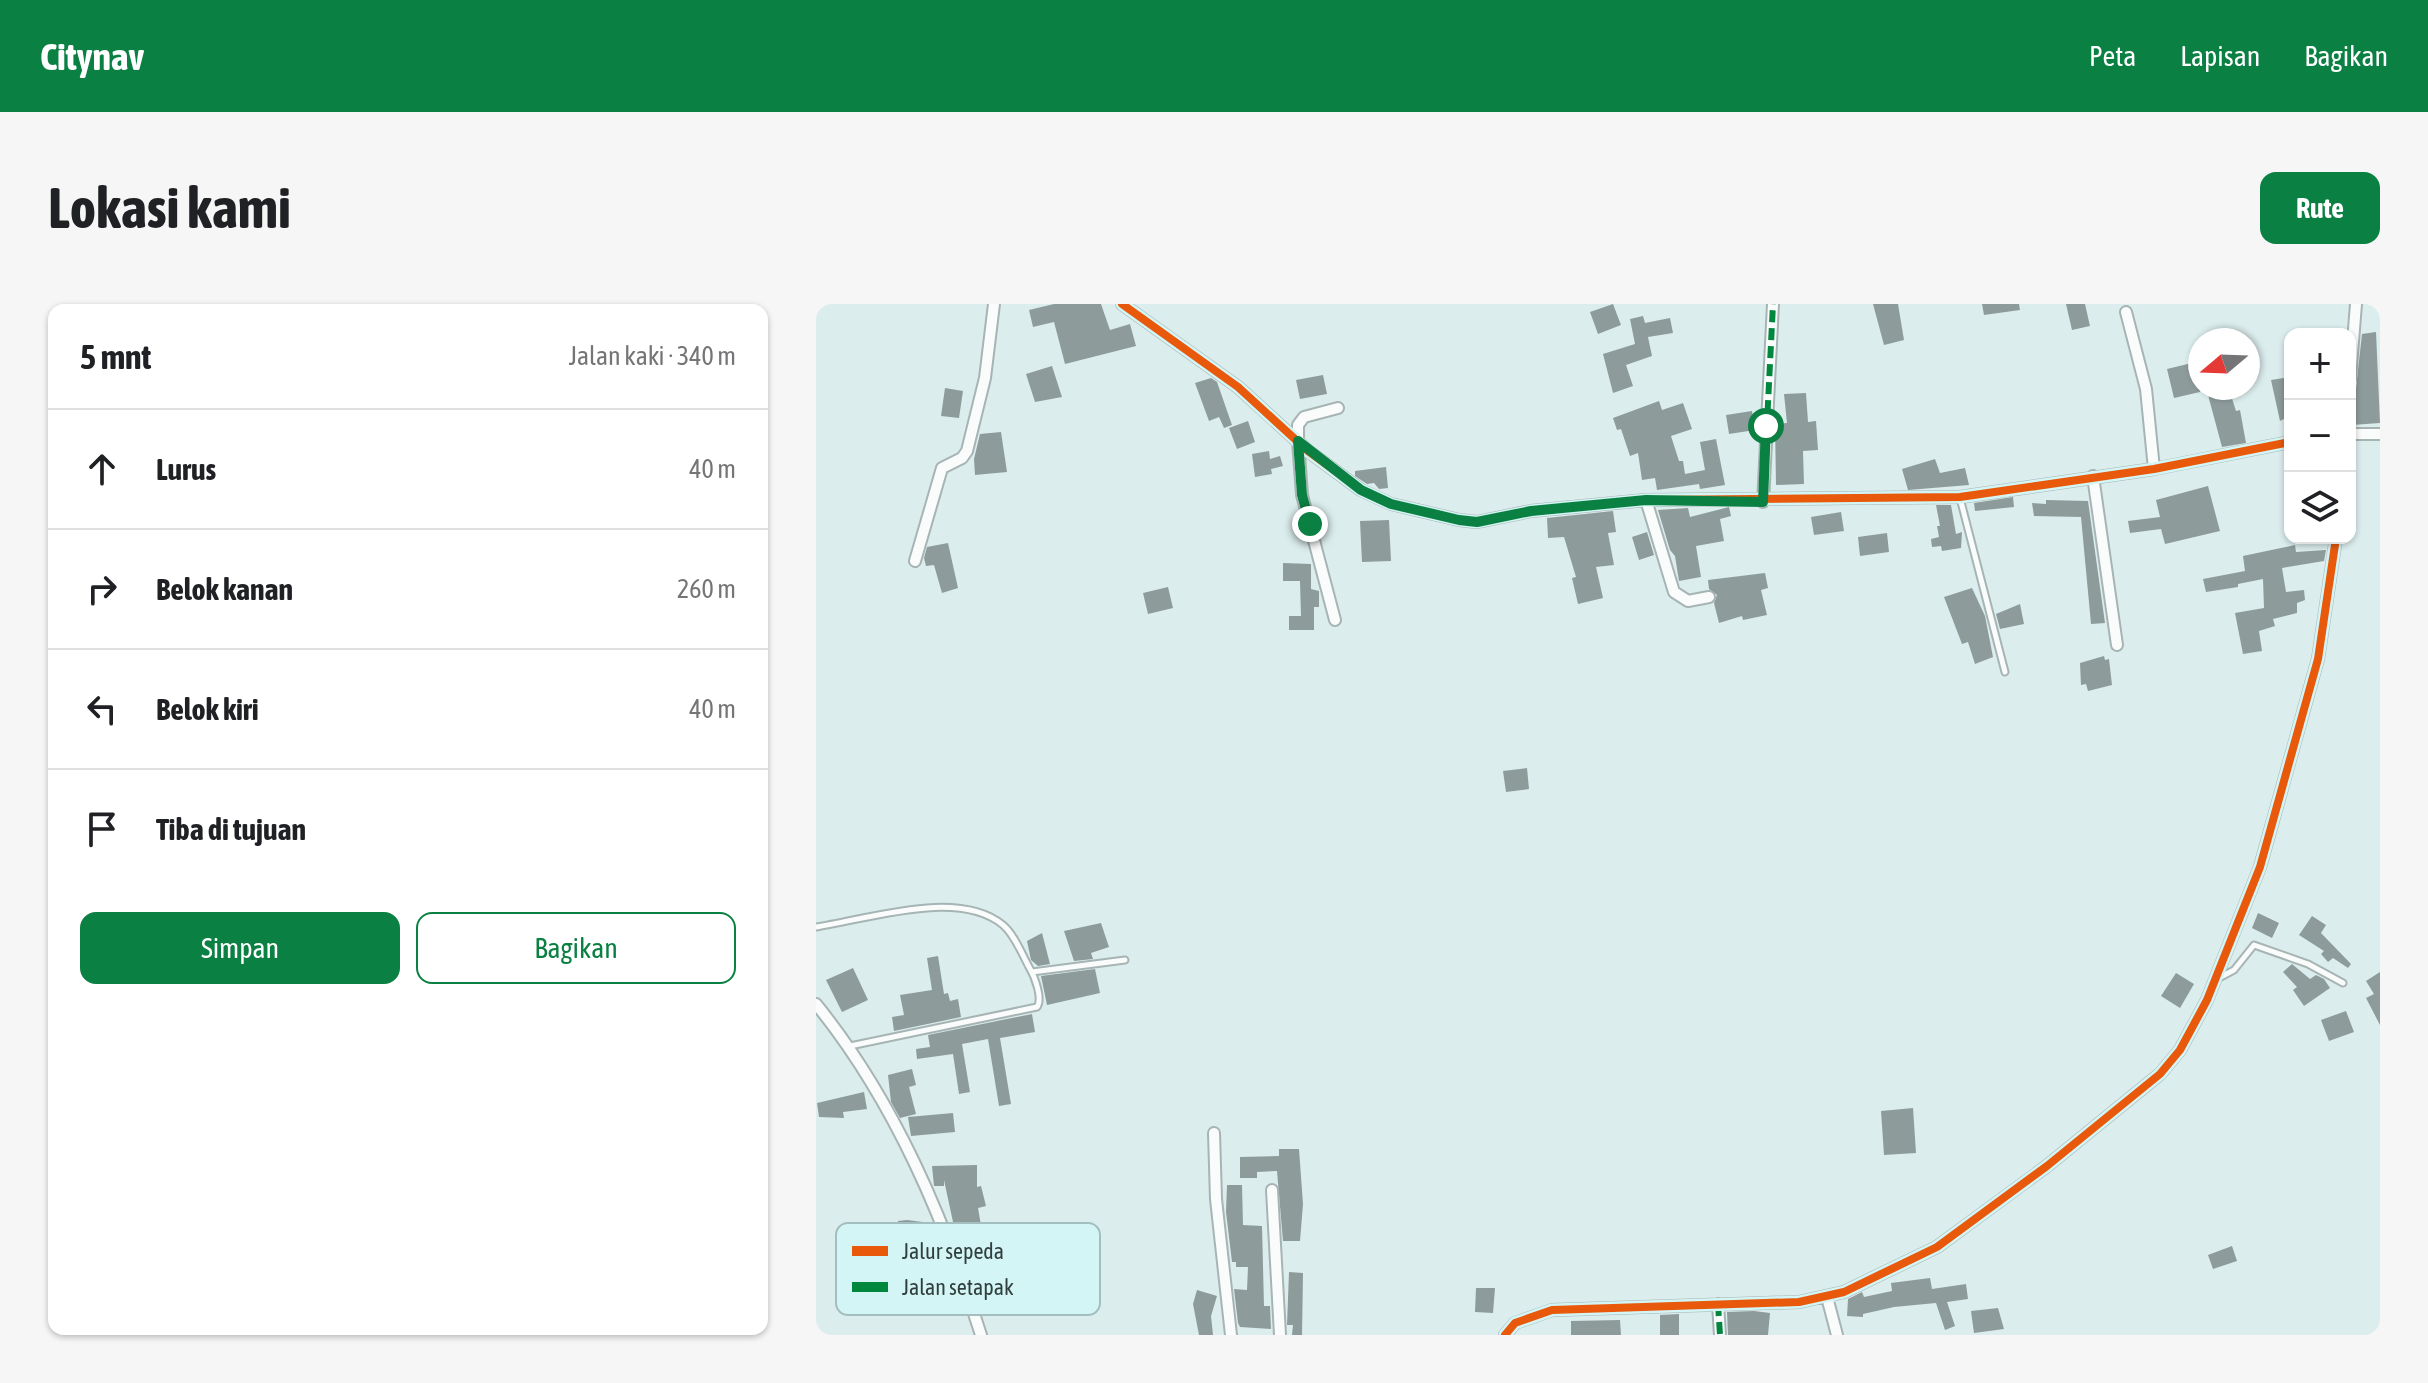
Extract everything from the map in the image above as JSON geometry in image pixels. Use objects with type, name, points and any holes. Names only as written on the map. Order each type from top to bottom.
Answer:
[{"type":"street","points":[[915,561],[942,468],[962,458],[967,451],[985,378],[994,304]]},
{"type":"street","points":[[1122,304],[1238,387],[1298,441],[1361,490],[1391,504],[1459,520],[1477,522],[1531,511],[1646,500],[1763,502],[1960,497],[2154,469],[2284,443]]},
{"type":"street","points":[[1763,502],[1773,304]]},
{"type":"street","points":[[2354,328],[2356,304]]},
{"type":"street","points":[[2126,312],[2146,389],[2154,469]]},
{"type":"street","points":[[1335,620],[1302,495],[1298,425],[1304,417],[1338,408]]},
{"type":"street","points":[[2356,434],[2380,434]]},
{"type":"street","points":[[2093,476],[2117,645]]},
{"type":"street","points":[[1646,500],[1674,592],[1688,601],[1709,597]]},
{"type":"street","points":[[1505,1335],[1515,1323],[1552,1310],[1799,1302],[1827,1297],[1925,1254],[1998,1204],[2110,1116],[2171,1061],[2191,1031],[2216,980],[2250,897],[2289,771],[2318,659],[2335,544]]},
{"type":"street","points":[[816,1004],[850,1046],[892,1116],[939,1223]]},
{"type":"street","points":[[1214,1133],[1216,1199],[1231,1335]]},
{"type":"street","points":[[1272,1190],[1280,1335]]},
{"type":"street","points":[[1827,1297],[1837,1335]]},
{"type":"street","points":[[1718,1304],[1720,1335]]},
{"type":"street","points":[[974,1315],[981,1335]]},
{"type":"lane","points":[[1960,497],[2005,672]]},
{"type":"lane","points":[[816,927],[950,905],[981,910],[1006,927],[1032,972],[1041,1002],[1037,1007],[850,1046]]},
{"type":"lane","points":[[2216,980],[2234,970],[2254,945],[2308,964],[2343,983]]},
{"type":"lane","points":[[1032,972],[1125,960]]},
{"type":"building","points":[[1054,304],[1101,304],[1110,330],[1130,324],[1136,346],[1065,364],[1054,322],[1033,327],[1029,310]]},
{"type":"building","points":[[1613,304],[1621,325],[1598,334],[1590,312]]},
{"type":"building","points":[[1873,304],[1898,304],[1904,340],[1884,345]]},
{"type":"building","points":[[1982,304],[2019,304],[2020,310],[1984,315]]},
{"type":"building","points":[[2066,304],[2085,304],[2090,326],[2072,330]]},
{"type":"building","points":[[1643,316],[1645,323],[1670,318],[1673,333],[1648,337],[1652,356],[1626,365],[1633,386],[1613,393],[1603,354],[1635,344],[1630,319]]},
{"type":"building","points":[[2376,332],[2380,423],[2356,425],[2356,389],[2362,334]]},
{"type":"building","points":[[2188,364],[2188,395],[2174,398],[2167,369]]},
{"type":"building","points":[[1052,366],[1062,397],[1035,402],[1026,374]]},
{"type":"building","points":[[1323,375],[1327,394],[1300,399],[1296,380]]},
{"type":"building","points":[[1211,378],[1217,382],[1232,425],[1224,428],[1219,417],[1209,421],[1195,383]]},
{"type":"building","points":[[2284,378],[2284,419],[2280,421],[2271,380]]},
{"type":"building","points":[[945,388],[963,391],[959,418],[941,416]]},
{"type":"building","points":[[1806,393],[1808,422],[1816,421],[1818,450],[1803,451],[1804,484],[1776,485],[1775,424],[1787,423],[1784,394]]},
{"type":"building","points":[[2209,400],[2232,400],[2236,411],[2240,410],[2246,443],[2222,447]]},
{"type":"building","points":[[1659,401],[1662,410],[1683,403],[1692,429],[1671,436],[1679,461],[1683,461],[1685,474],[1705,470],[1700,442],[1716,439],[1725,485],[1700,489],[1699,484],[1657,490],[1655,478],[1642,480],[1638,453],[1630,456],[1621,429],[1617,430],[1613,418]]},
{"type":"building","points":[[1752,411],[1755,430],[1729,434],[1726,415]]},
{"type":"building","points":[[1248,421],[1255,442],[1237,449],[1229,428]]},
{"type":"building","points":[[1001,432],[1007,472],[975,475],[974,459],[980,434]]},
{"type":"building","points":[[1269,451],[1270,459],[1280,456],[1283,466],[1271,469],[1272,474],[1255,477],[1252,454]]},
{"type":"building","points":[[1935,459],[1940,473],[1965,468],[1969,485],[1908,490],[1902,469]]},
{"type":"building","points":[[1386,467],[1388,488],[1379,489],[1374,483],[1367,484],[1355,476],[1355,471]]},
{"type":"building","points":[[2208,486],[2220,531],[2165,544],[2161,529],[2130,533],[2128,521],[2160,517],[2156,500]]},
{"type":"building","points":[[2013,497],[2014,507],[1975,511],[1974,503]]},
{"type":"building","points":[[2046,500],[2088,501],[2105,623],[2091,624],[2081,517],[2034,516],[2032,503],[2046,504]]},
{"type":"building","points":[[1936,505],[1951,505],[1956,534],[1962,532],[1961,548],[1942,551],[1941,546],[1932,547],[1931,539],[1939,537]]},
{"type":"building","points":[[1729,507],[1731,516],[1720,519],[1724,541],[1696,546],[1701,577],[1679,581],[1675,556],[1670,550],[1658,510],[1688,508],[1690,517]]},
{"type":"building","points":[[1613,511],[1616,532],[1608,533],[1614,565],[1596,567],[1603,598],[1578,604],[1572,578],[1576,577],[1564,537],[1548,538],[1547,518]]},
{"type":"building","points":[[1841,512],[1844,531],[1814,535],[1811,517]]},
{"type":"building","points":[[1389,520],[1391,561],[1362,562],[1360,521]]},
{"type":"building","points":[[1647,532],[1654,555],[1639,560],[1632,537]]},
{"type":"building","points":[[1887,533],[1889,552],[1860,556],[1858,537]]},
{"type":"building","points":[[948,543],[958,588],[942,593],[934,565],[926,566],[924,558],[927,547]]},
{"type":"building","points":[[2295,545],[2296,552],[2326,550],[2324,561],[2282,568],[2286,592],[2304,590],[2305,600],[2297,603],[2297,613],[2273,619],[2275,626],[2259,631],[2262,651],[2243,654],[2235,613],[2264,608],[2263,579],[2206,592],[2203,579],[2245,571],[2243,556]]},
{"type":"building","points":[[1283,563],[1311,564],[1311,589],[1319,591],[1319,607],[1314,607],[1314,630],[1289,630],[1289,616],[1301,616],[1300,581],[1283,581]]},
{"type":"building","points":[[1765,573],[1768,588],[1761,590],[1767,615],[1743,620],[1742,616],[1719,623],[1714,603],[1717,595],[1709,589],[1708,580]]},
{"type":"building","points":[[1168,587],[1173,608],[1148,614],[1143,593]]},
{"type":"building","points":[[1972,588],[1985,616],[1993,657],[1975,664],[1968,642],[1962,644],[1944,597]]},
{"type":"building","points":[[2020,604],[2024,624],[2000,629],[1996,614]]},
{"type":"building","points":[[2104,656],[2105,660],[2109,659],[2112,685],[2088,691],[2086,684],[2081,685],[2080,663]]},
{"type":"building","points":[[1527,768],[1529,789],[1506,792],[1503,771]]},
{"type":"building","points":[[2258,913],[2279,923],[2272,938],[2252,928]]},
{"type":"building","points":[[2312,916],[2326,925],[2321,933],[2351,964],[2348,968],[2333,958],[2328,962],[2321,954],[2324,951],[2299,935]]},
{"type":"building","points":[[1101,923],[1109,947],[1091,953],[1093,959],[1074,961],[1064,931]]},
{"type":"building","points":[[1042,933],[1050,964],[1038,966],[1031,960],[1027,941]]},
{"type":"building","points":[[938,956],[944,994],[948,993],[950,1001],[958,999],[961,1017],[894,1031],[892,1017],[904,1015],[900,995],[932,990],[927,958]]},
{"type":"building","points":[[2292,964],[2310,979],[2316,975],[2324,979],[2330,988],[2304,1006],[2293,990],[2297,987],[2283,972]]},
{"type":"building","points":[[853,968],[868,1000],[842,1012],[826,980]]},
{"type":"building","points":[[1095,969],[1100,993],[1047,1005],[1041,976]]},
{"type":"building","points":[[2380,972],[2380,1025],[2366,998],[2374,994],[2366,981]]},
{"type":"building","points":[[2176,973],[2194,984],[2180,1008],[2161,996]]},
{"type":"building","points":[[2346,1011],[2354,1032],[2329,1041],[2321,1020]]},
{"type":"building","points":[[1032,1014],[1035,1032],[1000,1038],[1011,1104],[999,1106],[988,1039],[962,1044],[970,1092],[959,1094],[953,1054],[917,1059],[916,1049],[930,1047],[928,1035]]},
{"type":"building","points":[[912,1069],[916,1085],[909,1087],[916,1114],[900,1118],[891,1102],[888,1075]]},
{"type":"building","points":[[864,1092],[867,1109],[843,1112],[844,1118],[819,1117],[817,1103]]},
{"type":"building","points":[[1913,1108],[1916,1153],[1884,1155],[1881,1111]]},
{"type":"building","points":[[953,1113],[955,1132],[911,1136],[908,1117]]},
{"type":"building","points":[[1279,1149],[1299,1149],[1303,1204],[1300,1241],[1283,1241],[1277,1171],[1257,1172],[1257,1178],[1240,1178],[1240,1157],[1279,1156]]},
{"type":"building","points":[[977,1165],[977,1187],[981,1186],[986,1206],[978,1208],[981,1223],[953,1223],[944,1180],[944,1186],[934,1186],[932,1166]]},
{"type":"building","points":[[1227,1185],[1242,1185],[1243,1225],[1262,1226],[1264,1306],[1270,1306],[1271,1329],[1240,1327],[1238,1323],[1234,1289],[1247,1290],[1248,1267],[1236,1267],[1236,1262],[1232,1262],[1226,1212]]},
{"type":"building","points":[[907,1220],[931,1223],[898,1223]]},
{"type":"building","points":[[2232,1246],[2237,1261],[2213,1269],[2208,1255]]},
{"type":"building","points":[[1289,1272],[1303,1273],[1302,1335],[1292,1335],[1293,1325],[1287,1325]]},
{"type":"building","points":[[1930,1278],[1932,1289],[1966,1284],[1968,1299],[1947,1302],[1955,1326],[1945,1330],[1936,1303],[1894,1307],[1863,1314],[1863,1317],[1847,1316],[1848,1299],[1862,1292],[1864,1297],[1892,1291],[1891,1283]]},
{"type":"building","points":[[1476,1288],[1495,1288],[1493,1313],[1475,1312]]},
{"type":"building","points":[[1197,1290],[1217,1296],[1211,1316],[1213,1335],[1199,1335],[1193,1304]]},
{"type":"building","points":[[1998,1308],[2004,1329],[1974,1333],[1971,1311]]},
{"type":"building","points":[[1727,1312],[1770,1313],[1768,1335],[1728,1335]]},
{"type":"building","points":[[1679,1314],[1679,1335],[1660,1335],[1660,1315]]},
{"type":"building","points":[[1620,1320],[1621,1335],[1571,1335],[1571,1321]]},
{"type":"marked path","points":[[1763,502],[1773,304]]},
{"type":"marked path","points":[[1718,1304],[1720,1335]]},
{"type":"cycle path","points":[[1122,304],[1238,387],[1308,451],[1361,490],[1391,504],[1459,520],[1477,522],[1531,511],[1646,500],[1960,497],[2154,469],[2284,443]]},
{"type":"cycle path","points":[[1505,1335],[1515,1323],[1552,1310],[1799,1302],[1844,1292],[1937,1247],[2047,1166],[2160,1074],[2180,1050],[2207,1000],[2260,867],[2318,659],[2335,544]]},
{"type":"route","points":[[1310,524],[1302,495],[1298,441],[1346,480],[1391,504],[1477,522],[1531,511],[1646,500],[1763,502],[1766,426]]}]
